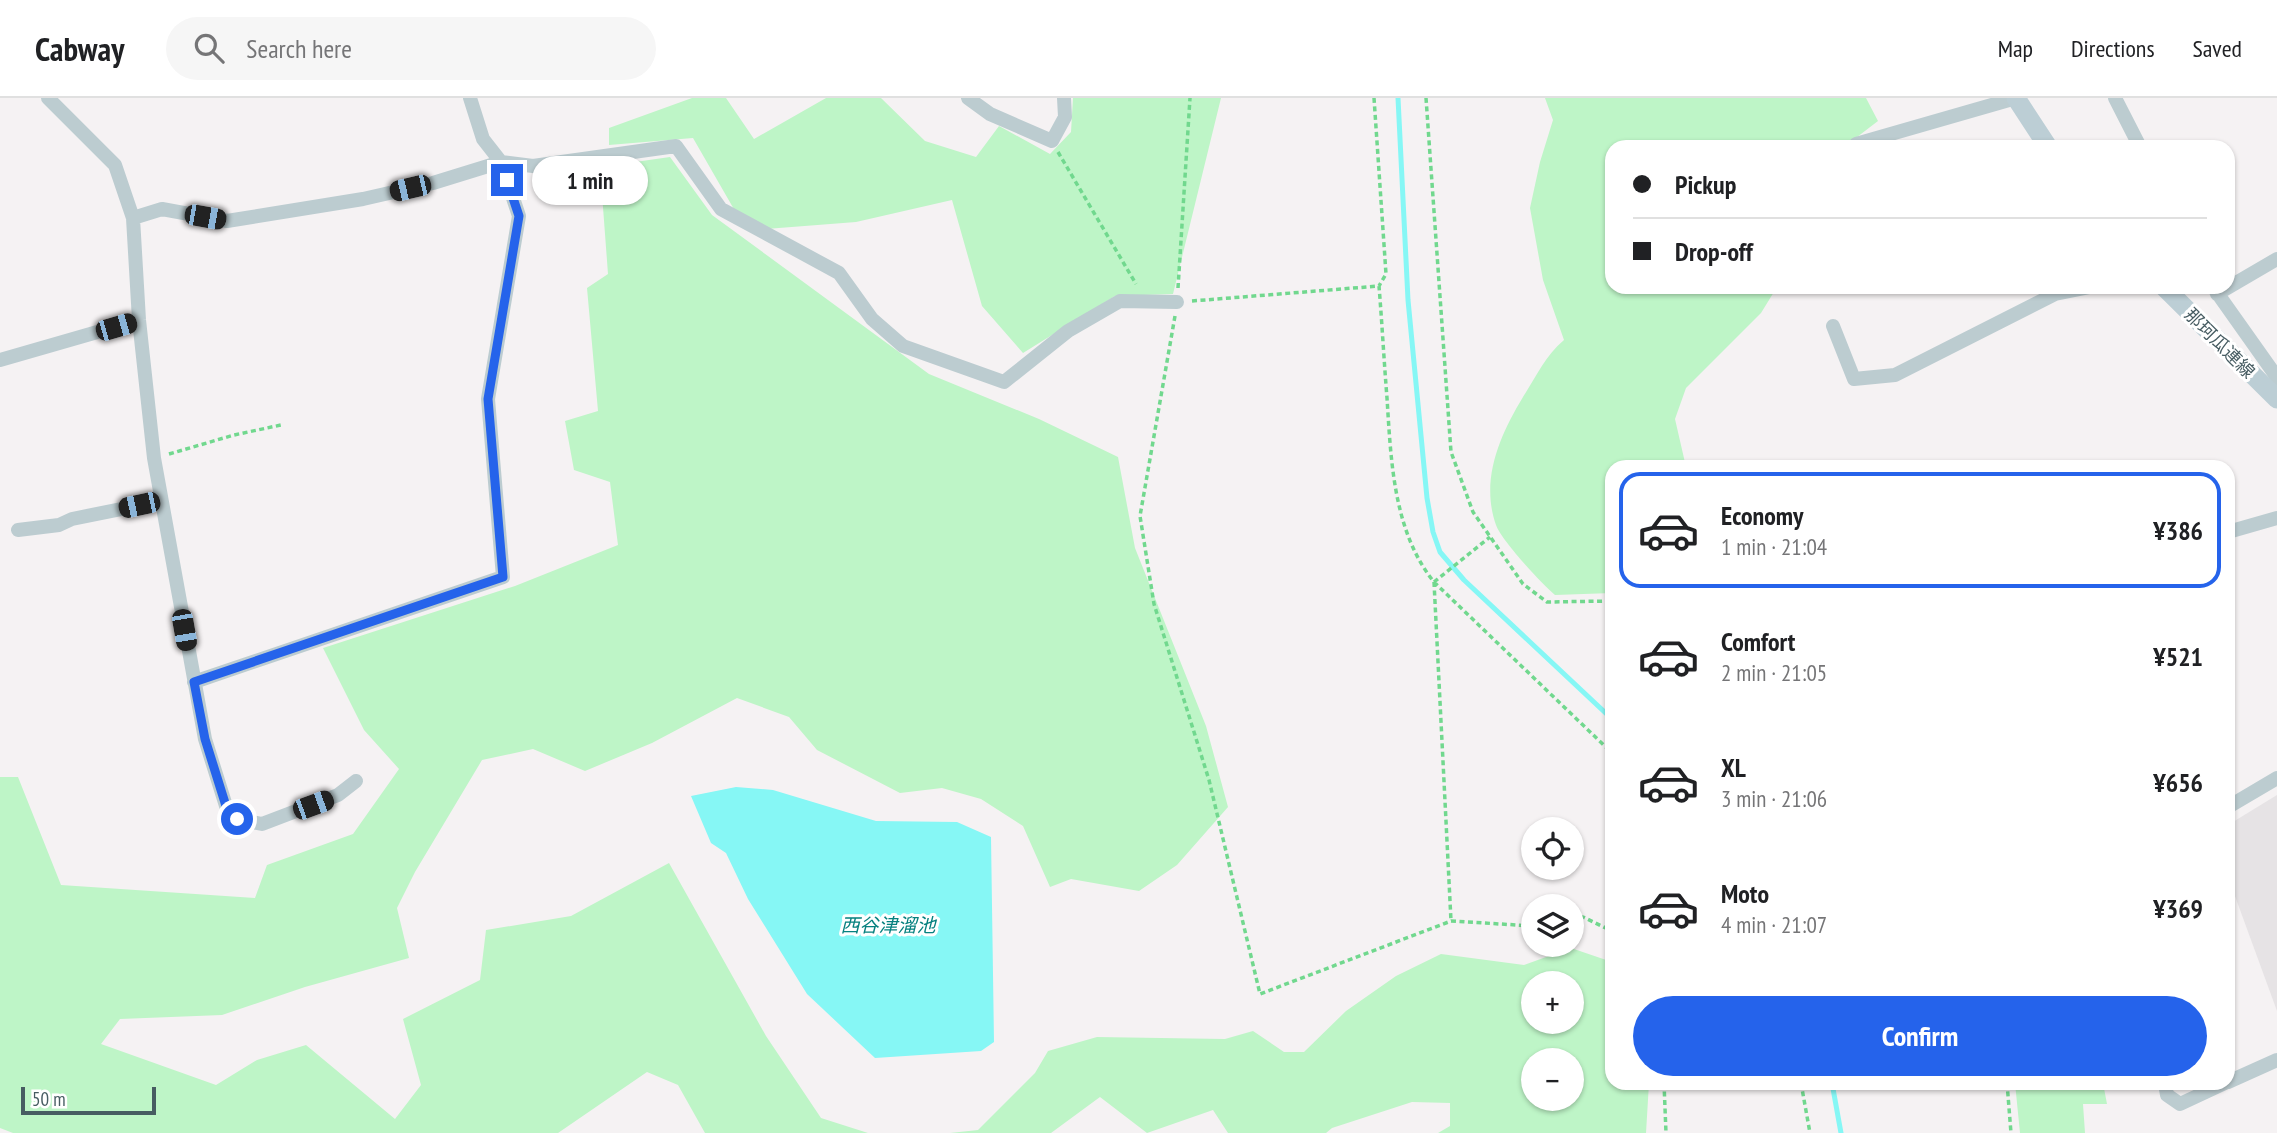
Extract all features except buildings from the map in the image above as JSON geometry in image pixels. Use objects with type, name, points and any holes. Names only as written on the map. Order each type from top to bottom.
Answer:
[{"type":"main road","points":[[2016,98],[2043,140]]},
{"type":"main road","name":"那珂瓜連線","points":[[2171,294],[2275,397]]},
{"type":"street","points":[[48,98],[115,165],[133,218],[139,320],[154,458],[205,739],[226,806],[237,819],[262,824],[338,795],[356,781]]},
{"type":"street","points":[[194,682],[503,577],[488,399],[519,216],[501,162],[483,139],[470,98]]},
{"type":"street","points":[[968,98],[990,114],[1052,141],[1065,117],[1064,98]]},
{"type":"street","points":[[1870,140],[2016,98]]},
{"type":"street","points":[[2115,98],[2136,140]]},
{"type":"street","points":[[133,218],[162,209],[227,221],[363,199],[433,183],[501,162],[533,166],[676,146],[721,209],[839,273],[872,319],[903,346],[1004,382],[1068,331],[1120,301],[1177,302]]},
{"type":"street","points":[[2235,280],[2277,259]]},
{"type":"street","points":[[1833,326],[1854,379],[1895,375],[2055,294]]},
{"type":"street","points":[[2218,294],[2276,376],[2275,397]]},
{"type":"street","points":[[0,360],[139,320]]},
{"type":"street","points":[[18,530],[59,525],[72,519],[162,501]]},
{"type":"street","points":[[2235,530],[2277,518]]},
{"type":"street","points":[[2235,803],[2277,778]]},
{"type":"street","points":[[2235,1079],[2277,1060]]},
{"type":"street","points":[[2166,1090],[2167,1095],[2180,1104],[2211,1090]]},
{"type":"path","points":[[1190,98],[1177,302],[1140,516],[1154,604],[1209,780],[1260,994],[1451,921],[1521,925]]},
{"type":"path","points":[[1374,98],[1386,274],[1379,286],[1392,473],[1407,531],[1421,565],[1434,582],[1605,746]]},
{"type":"path","points":[[1426,98],[1451,452],[1473,512],[1523,584],[1547,602],[1605,601]]},
{"type":"path","points":[[1052,141],[1135,284],[1145,288]]},
{"type":"path","points":[[1177,302],[1379,286]]},
{"type":"path","points":[[154,458],[234,435],[281,425]]},
{"type":"path","points":[[1434,582],[1490,537]]},
{"type":"path","points":[[1434,582],[1451,921]]},
{"type":"path","points":[[1584,917],[1605,928]]},
{"type":"path","points":[[1664,1090],[1666,1133]]},
{"type":"path","points":[[1802,1090],[1810,1133]]},
{"type":"path","points":[[2008,1090],[2011,1133]]},
{"type":"shaded area","points":[[2277,795],[2277,1011],[2235,896],[2235,821]]},
{"type":"green space","points":[[692,98],[726,98],[754,139],[826,98],[881,98],[925,141],[976,157],[999,126],[1050,154],[1071,132],[1073,98],[1221,98],[1173,294],[1115,296],[1023,353],[982,306],[952,200],[856,222],[766,229],[735,211],[693,138],[609,145],[609,128]]},
{"type":"green space","points":[[1545,98],[1866,98],[1878,121],[1853,140],[1605,140],[1605,294],[1773,294],[1761,313],[1686,388],[1675,419],[1684,460],[1605,460],[1605,593],[1555,595],[1532,572],[1500,532],[1496,525],[1490,491],[1495,458],[1507,427],[1541,367],[1564,340],[1543,280],[1530,208],[1553,120]]},
{"type":"green space","points":[[670,157],[712,215],[929,374],[1039,419],[1118,457],[1135,548],[1206,726],[1228,807],[1177,865],[1139,891],[1071,879],[1050,887],[1023,826],[981,799],[942,788],[900,793],[817,750],[789,717],[737,698],[652,743],[585,771],[533,749],[482,760],[415,872],[397,908],[409,958],[305,987],[222,1015],[120,1019],[101,1044],[216,1085],[257,1060],[306,1045],[395,1119],[421,1085],[403,1019],[480,980],[486,930],[571,916],[669,863],[766,1036],[821,1118],[868,1133],[705,1133],[678,1085],[647,1072],[558,1133],[13,1133],[0,1128],[0,777],[18,777],[61,885],[255,898],[267,865],[353,834],[399,769],[364,730],[323,648],[515,586],[618,545],[610,482],[574,470],[565,421],[598,411],[587,288],[608,274],[600,167]]},
{"type":"green space","points":[[1584,952],[1605,960],[1605,1090],[1649,1090],[1646,1133],[1438,1133],[1450,1126],[1450,1103],[1412,1102],[1332,1128],[1326,1133],[1228,1133],[1213,1110],[1147,1133],[1100,1097],[1051,1133],[950,1133],[978,1130],[1035,1073],[1048,1051],[1097,1037],[1225,1039],[1253,1031],[1284,1052],[1304,1052],[1346,1011],[1396,976],[1441,954],[1524,965],[1546,957],[1584,957]]},
{"type":"green space","points":[[2016,1090],[2104,1090],[2107,1104],[2083,1104],[2085,1133],[2020,1133]]},
{"type":"water","name":"西谷津溜池","points":[[736,787],[773,790],[876,821],[957,822],[991,837],[994,1042],[981,1051],[875,1058],[807,994],[748,899],[726,853],[711,843],[691,796]]},
{"type":"waterway","points":[[1398,98],[1408,300],[1427,498],[1433,532],[1440,552],[1464,580],[1605,712]]},
{"type":"waterway","points":[[1833,1090],[1841,1133]]},
{"type":"route","points":[[237,819],[226,806],[205,739],[194,682],[503,577],[488,399],[519,216],[507,180]]}]
